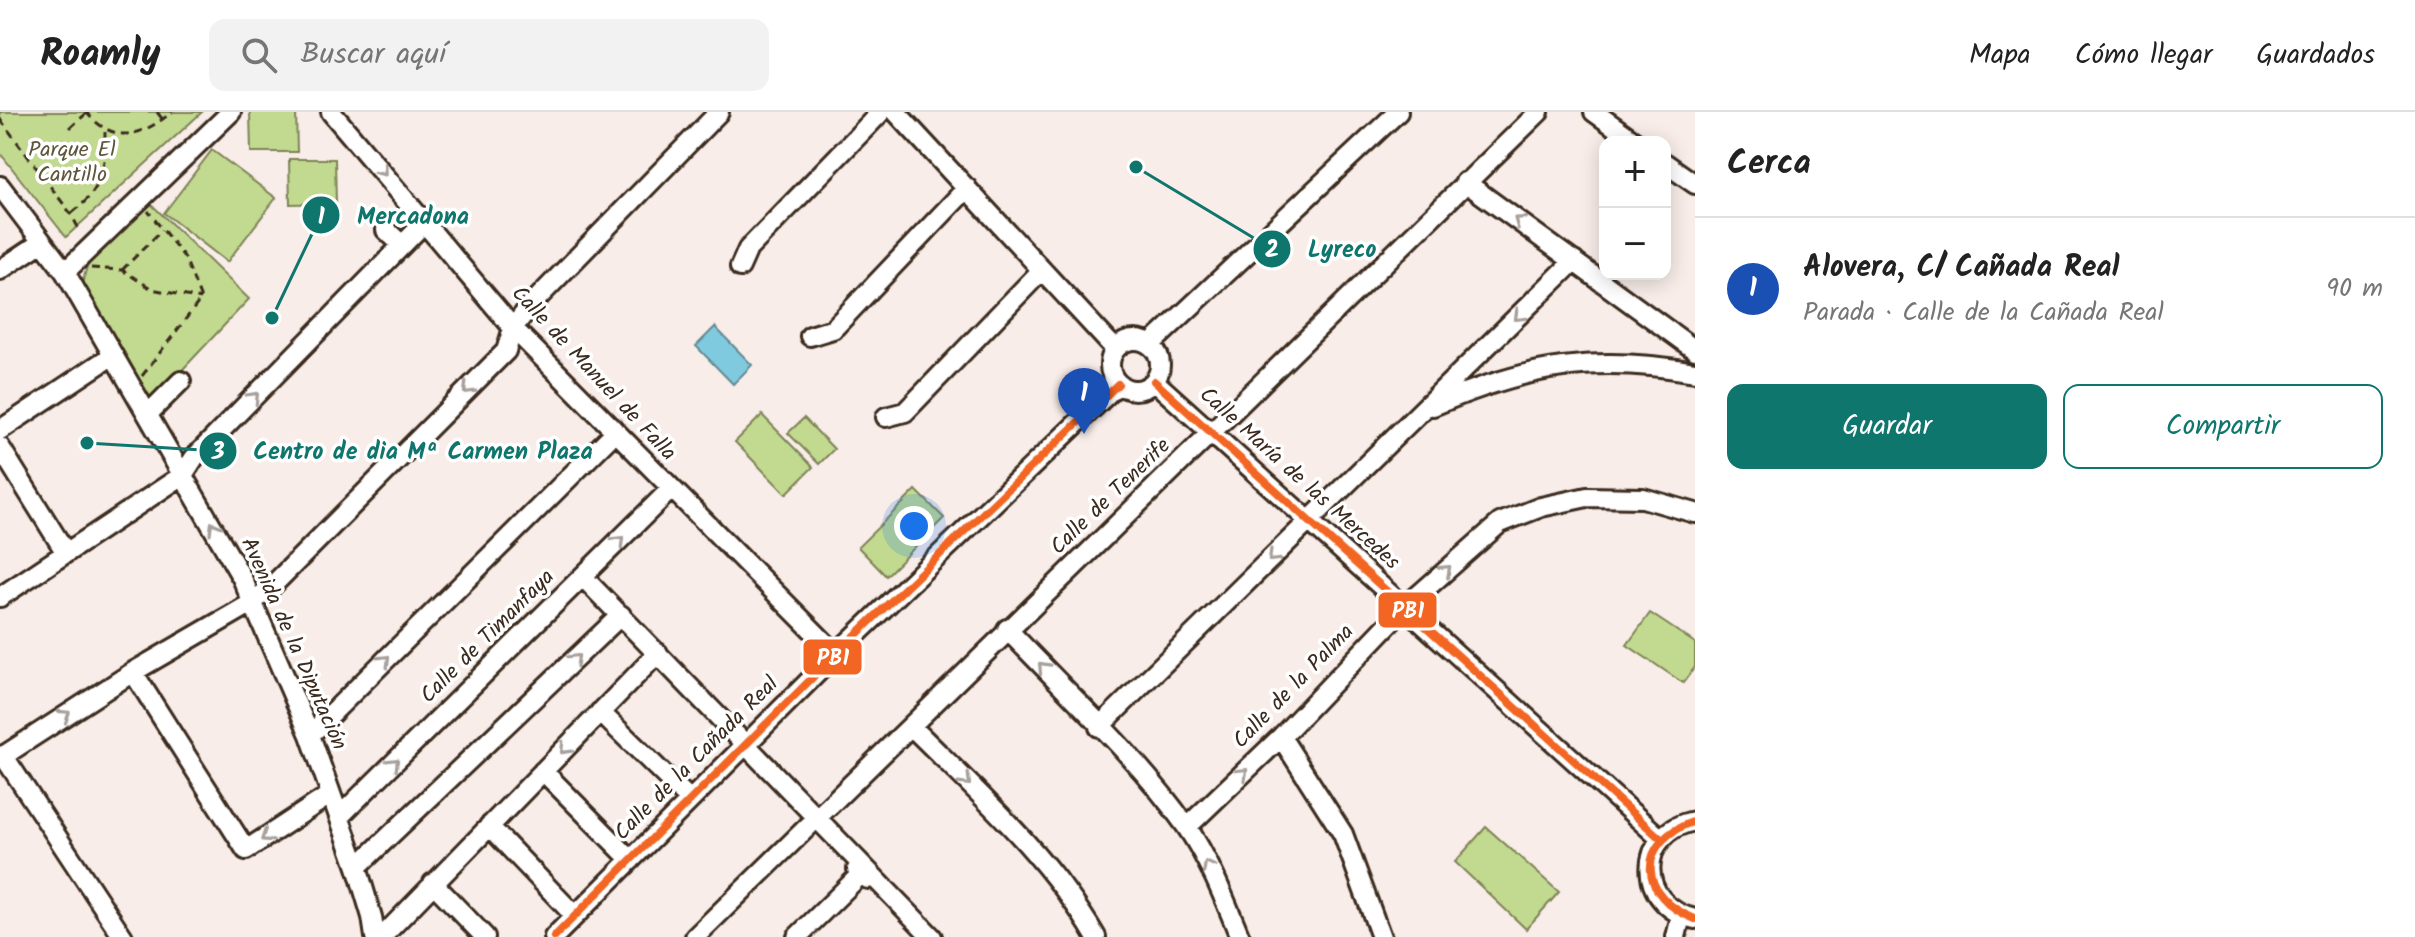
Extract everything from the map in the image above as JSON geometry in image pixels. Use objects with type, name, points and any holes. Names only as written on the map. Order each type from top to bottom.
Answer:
[{"type":"street","points":[[67,270],[88,246],[231,112]]},
{"type":"street","name":"Calle de Manuel de Falla","points":[[331,112],[513,328],[670,490],[836,654]]},
{"type":"street","points":[[123,937],[2,756],[133,672],[252,603],[506,351],[513,328],[529,307],[719,112]]},
{"type":"street","points":[[740,267],[748,249],[881,112]]},
{"type":"street","points":[[896,112],[1115,349]]},
{"type":"street","points":[[1151,344],[1398,112]]},
{"type":"street","name":"Calle de Tenerife","points":[[695,937],[1539,112]]},
{"type":"street","points":[[1594,112],[1628,136]]},
{"type":"street","points":[[1671,167],[1695,184]]},
{"type":"street","points":[[1465,182],[1695,350]]},
{"type":"street","name":"Avenida de la Diputación","points":[[0,186],[67,270],[230,555],[310,735],[357,867],[375,937]]},
{"type":"street","points":[[810,336],[833,329],[967,188]]},
{"type":"street","points":[[0,597],[183,475],[194,458],[425,222]]},
{"type":"street","points":[[386,230],[402,245]]},
{"type":"street","points":[[0,270],[42,242]]},
{"type":"street","points":[[1099,727],[1574,261]]},
{"type":"street","points":[[886,417],[905,412],[1042,270]]},
{"type":"street","points":[[1132,339],[1151,344],[1159,355],[1160,369],[1154,381],[1137,390],[1118,384],[1111,373],[1110,360],[1115,349],[1132,339]]},
{"type":"street","points":[[0,430],[113,355]]},
{"type":"street","points":[[1422,411],[1524,371],[1583,364],[1635,363],[1695,372]]},
{"type":"street","points":[[148,414],[181,381]]},
{"type":"street","name":"Calle María de las Mercedes","points":[[1154,381],[1661,839]]},
{"type":"street","name":"Calle de la Cañada Real","points":[[554,937],[836,654],[1118,384]]},
{"type":"street","points":[[310,735],[614,433]]},
{"type":"street","points":[[0,447],[66,553]]},
{"type":"street","name":"Calle de Timanfaya","points":[[339,817],[670,490]]},
{"type":"street","name":"Calle de la Palma","points":[[1187,827],[1281,737],[1405,607],[1500,523],[1541,507],[1587,497],[1643,498],[1695,513]]},
{"type":"street","points":[[583,577],[817,815],[863,870],[932,937]]},
{"type":"street","points":[[357,867],[621,615]]},
{"type":"street","points":[[1007,629],[1187,827],[1222,893],[1240,937]]},
{"type":"street","points":[[382,937],[658,653]]},
{"type":"street","points":[[133,672],[246,850],[331,794]]},
{"type":"street","points":[[600,712],[690,800]]},
{"type":"street","points":[[911,726],[1023,839],[1072,896],[1096,937]]},
{"type":"street","points":[[1281,737],[1343,834],[1381,937]]},
{"type":"street","points":[[543,771],[631,860]]},
{"type":"street","points":[[1676,937],[1688,917],[1658,896],[1652,882],[1653,852],[1671,829],[1695,821]]},
{"type":"street","points":[[489,826],[575,916]]},
{"type":"street","points":[[797,937],[863,870]]},
{"type":"street","points":[[433,883],[485,937]]},
{"type":"path","points":[[70,128],[87,112],[105,129],[133,135],[172,112]]},
{"type":"path","points":[[157,112],[163,120]]},
{"type":"path","points":[[0,119],[71,214],[88,246]]},
{"type":"path","points":[[71,214],[88,200],[105,170],[105,129]]},
{"type":"path","points":[[138,199],[185,258],[201,299]]},
{"type":"path","points":[[122,270],[163,230]]},
{"type":"path","points":[[67,270],[122,270],[152,289],[201,299]]},
{"type":"path","points":[[132,388],[201,299]]},
{"type":"green space","name":"Parque El Cantillo","points":[[0,112],[202,112],[66,237],[0,153]]},
{"type":"green space","points":[[250,112],[296,112],[297,152],[251,152]]},
{"type":"green space","points":[[212,150],[276,198],[227,262],[164,213]]},
{"type":"green space","points":[[289,159],[335,159],[336,203],[290,204]]},
{"type":"green space","points":[[150,203],[249,299],[152,402],[98,318],[84,284],[86,270],[93,258]]},
{"type":"green space","points":[[762,415],[813,467],[786,494],[735,442]]},
{"type":"green space","points":[[804,418],[834,449],[819,464],[788,433]]},
{"type":"green space","points":[[916,490],[944,518],[886,576],[858,547]]},
{"type":"green space","points":[[1650,613],[1695,643],[1695,667],[1683,683],[1627,645]]},
{"type":"green space","points":[[1486,827],[1559,892],[1526,929],[1455,862]]},
{"type":"water","points":[[715,327],[752,365],[733,384],[696,346]]},
{"type":"transit line","name":"PB1","points":[[1154,381],[1661,839]]},
{"type":"transit line","name":"PB1","points":[[554,937],[836,654],[1118,384]]},
{"type":"transit line","name":"PB1","points":[[1695,821],[1675,830],[1661,842],[1653,855],[1651,869],[1654,884],[1662,897],[1695,919]]},
{"type":"place","name":"Lyreco","points":[[1136,167]]},
{"type":"place","name":"Mercadona","points":[[272,318]]},
{"type":"place","name":"Alovera, C/ Cañada Real","points":[[1084,434]]},
{"type":"place","name":"Centro de dia Mª Carmen Plaza","points":[[87,443]]}]
